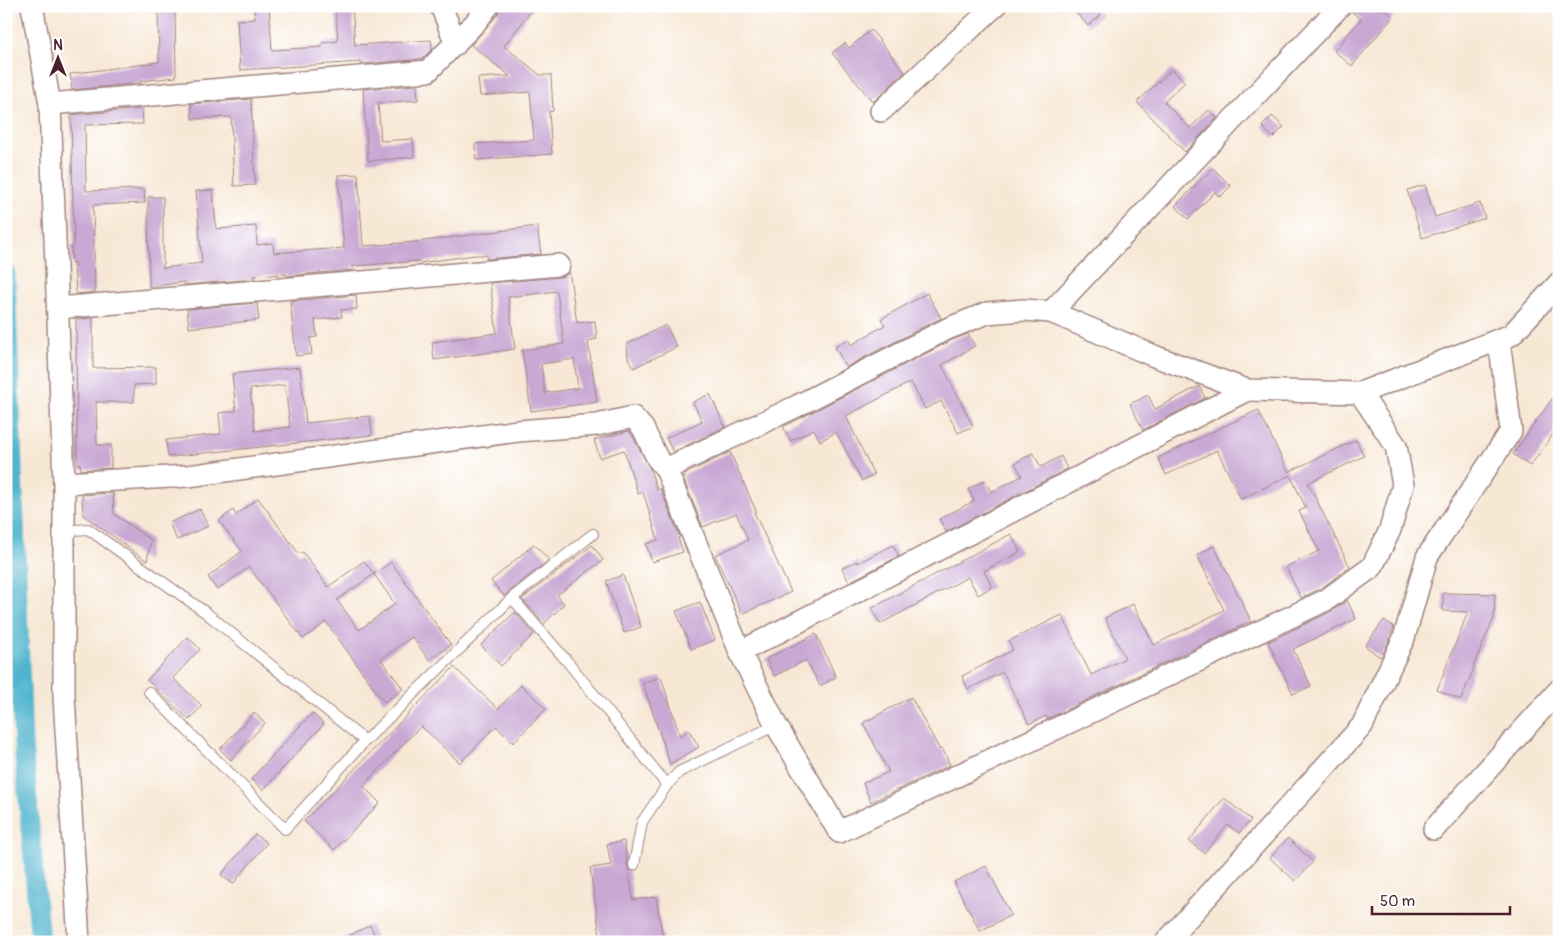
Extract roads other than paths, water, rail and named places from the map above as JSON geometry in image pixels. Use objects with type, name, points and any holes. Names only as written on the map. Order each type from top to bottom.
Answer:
[{"type":"street","points":[[32,6],[50,104],[64,483],[64,697],[79,942]]},
{"type":"street","points":[[441,6],[456,44]]},
{"type":"street","points":[[50,104],[428,72],[456,44],[488,6]]},
{"type":"street","points":[[881,111],[976,13],[995,6]]},
{"type":"street","points":[[1051,312],[1340,6]]},
{"type":"street","points":[[58,308],[559,265]]},
{"type":"street","points":[[666,469],[798,406],[947,330],[987,313],[1023,310],[1051,312],[1154,356],[1247,390],[1360,393],[1512,335],[1559,283]]},
{"type":"street","points":[[1166,942],[1362,726],[1404,638],[1427,557],[1512,431],[1499,340]]},
{"type":"street","points":[[740,652],[1247,390]]},
{"type":"street","points":[[64,483],[188,476],[518,431],[597,425],[633,417],[644,428],[657,458],[666,469],[740,652],[776,725],[839,832],[1326,600],[1372,567],[1390,530],[1403,485],[1396,446],[1360,393]]},
{"type":"street","points":[[1434,830],[1559,690]]},
{"type":"lane","points":[[65,542],[74,530],[88,529],[205,612],[365,741]]},
{"type":"lane","points":[[149,692],[285,829],[365,741],[512,598],[593,534]]},
{"type":"lane","points":[[512,598],[567,661],[667,785]]},
{"type":"lane","points":[[634,865],[642,822],[667,785],[680,772],[776,725]]},
{"type":"waterway","points":[[6,273],[23,743],[40,942]]}]
